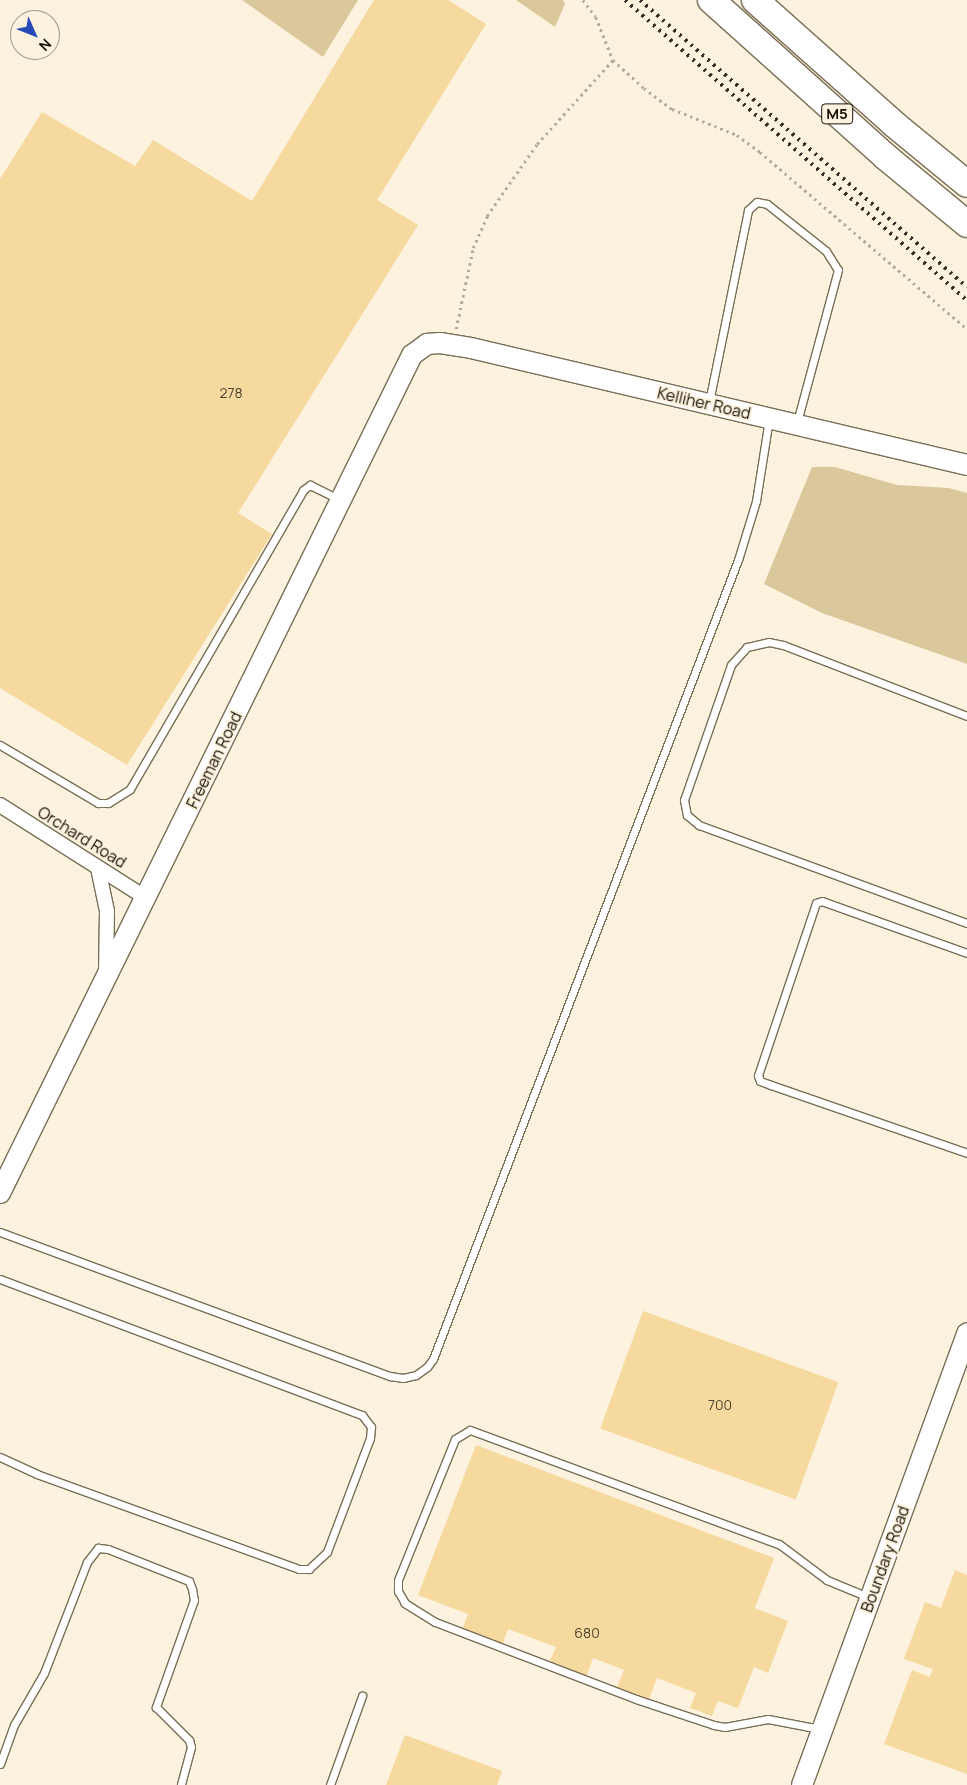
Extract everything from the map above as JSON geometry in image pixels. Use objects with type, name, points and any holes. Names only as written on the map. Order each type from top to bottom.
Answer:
[{"type":"highway","name":"M5","points":[[711,0],[886,157],[967,224]]},
{"type":"highway","name":"M5","points":[[755,0],[894,124],[967,184]]},
{"type":"street","name":"Freeman Road","points":[[0,1193],[146,898],[339,499],[412,355],[427,344],[446,344]]},
{"type":"street","name":"Kelliher Road","points":[[446,344],[967,465]]},
{"type":"street","name":"Orchard Road","points":[[0,805],[146,898]]},
{"type":"street","points":[[98,868],[107,911],[106,976]]},
{"type":"street","name":"Boundary Road","points":[[802,1785],[967,1333]]},
{"type":"lane","points":[[708,404],[748,210],[757,202],[767,204],[826,251],[838,270],[796,425]]},
{"type":"lane","points":[[0,1232],[390,1376],[403,1378],[416,1375],[427,1367],[437,1350],[738,560],[756,501],[769,419]]},
{"type":"lane","points":[[0,745],[98,803],[108,803],[130,788],[303,490],[310,485],[339,499]]},
{"type":"lane","points":[[967,716],[783,645],[769,642],[747,648],[731,665],[684,800],[687,815],[699,825],[967,923]]},
{"type":"lane","points":[[967,953],[822,901],[816,903],[758,1075],[760,1081],[770,1085],[967,1153]]},
{"type":"lane","points":[[0,1279],[362,1415],[371,1428],[370,1438],[327,1552],[309,1569],[281,1563],[37,1474],[0,1457]]},
{"type":"lane","points":[[822,1730],[768,1719],[725,1727],[636,1699],[435,1622],[405,1603],[398,1591],[398,1580],[455,1439],[470,1430],[779,1544],[827,1580],[871,1598]]},
{"type":"lane","points":[[0,1764],[14,1724],[44,1673],[89,1557],[98,1548],[108,1549],[189,1581],[192,1589],[194,1600],[156,1707],[189,1740],[191,1747],[181,1785]]},
{"type":"lane","points":[[330,1785],[362,1696]]},
{"type":"path","points":[[583,0],[596,17],[613,60],[672,109],[737,135],[760,152],[967,329]]},
{"type":"path","points":[[446,344],[473,248],[487,216],[537,144],[613,60]]},
{"type":"shaded area","points":[[242,0],[358,0],[323,57]]},
{"type":"shaded area","points":[[516,0],[563,0],[565,4],[555,27]]},
{"type":"shaded area","points":[[812,467],[835,467],[897,485],[949,488],[967,493],[967,664],[822,613],[764,584]]},
{"type":"building","points":[[374,0],[448,0],[486,24],[377,200],[418,225],[238,513],[272,534],[127,765],[0,688],[0,179],[42,112],[135,166],[153,140],[252,201]]},
{"type":"building","points":[[643,1311],[838,1382],[796,1500],[600,1428]]},
{"type":"building","points":[[476,1445],[774,1558],[755,1608],[788,1621],[768,1673],[754,1667],[738,1708],[718,1701],[712,1716],[690,1708],[696,1693],[657,1678],[649,1699],[617,1687],[624,1670],[593,1658],[586,1677],[549,1663],[556,1647],[508,1629],[502,1646],[462,1630],[468,1614],[418,1595]]},
{"type":"building","points":[[955,1570],[967,1575],[967,1774],[884,1744],[912,1670],[930,1677],[933,1669],[904,1659],[925,1602],[941,1608]]},
{"type":"building","points":[[405,1735],[502,1771],[497,1785],[386,1785]]},
{"type":"railway","points":[[625,0],[967,300]]},
{"type":"railway","points":[[640,0],[967,287]]}]
